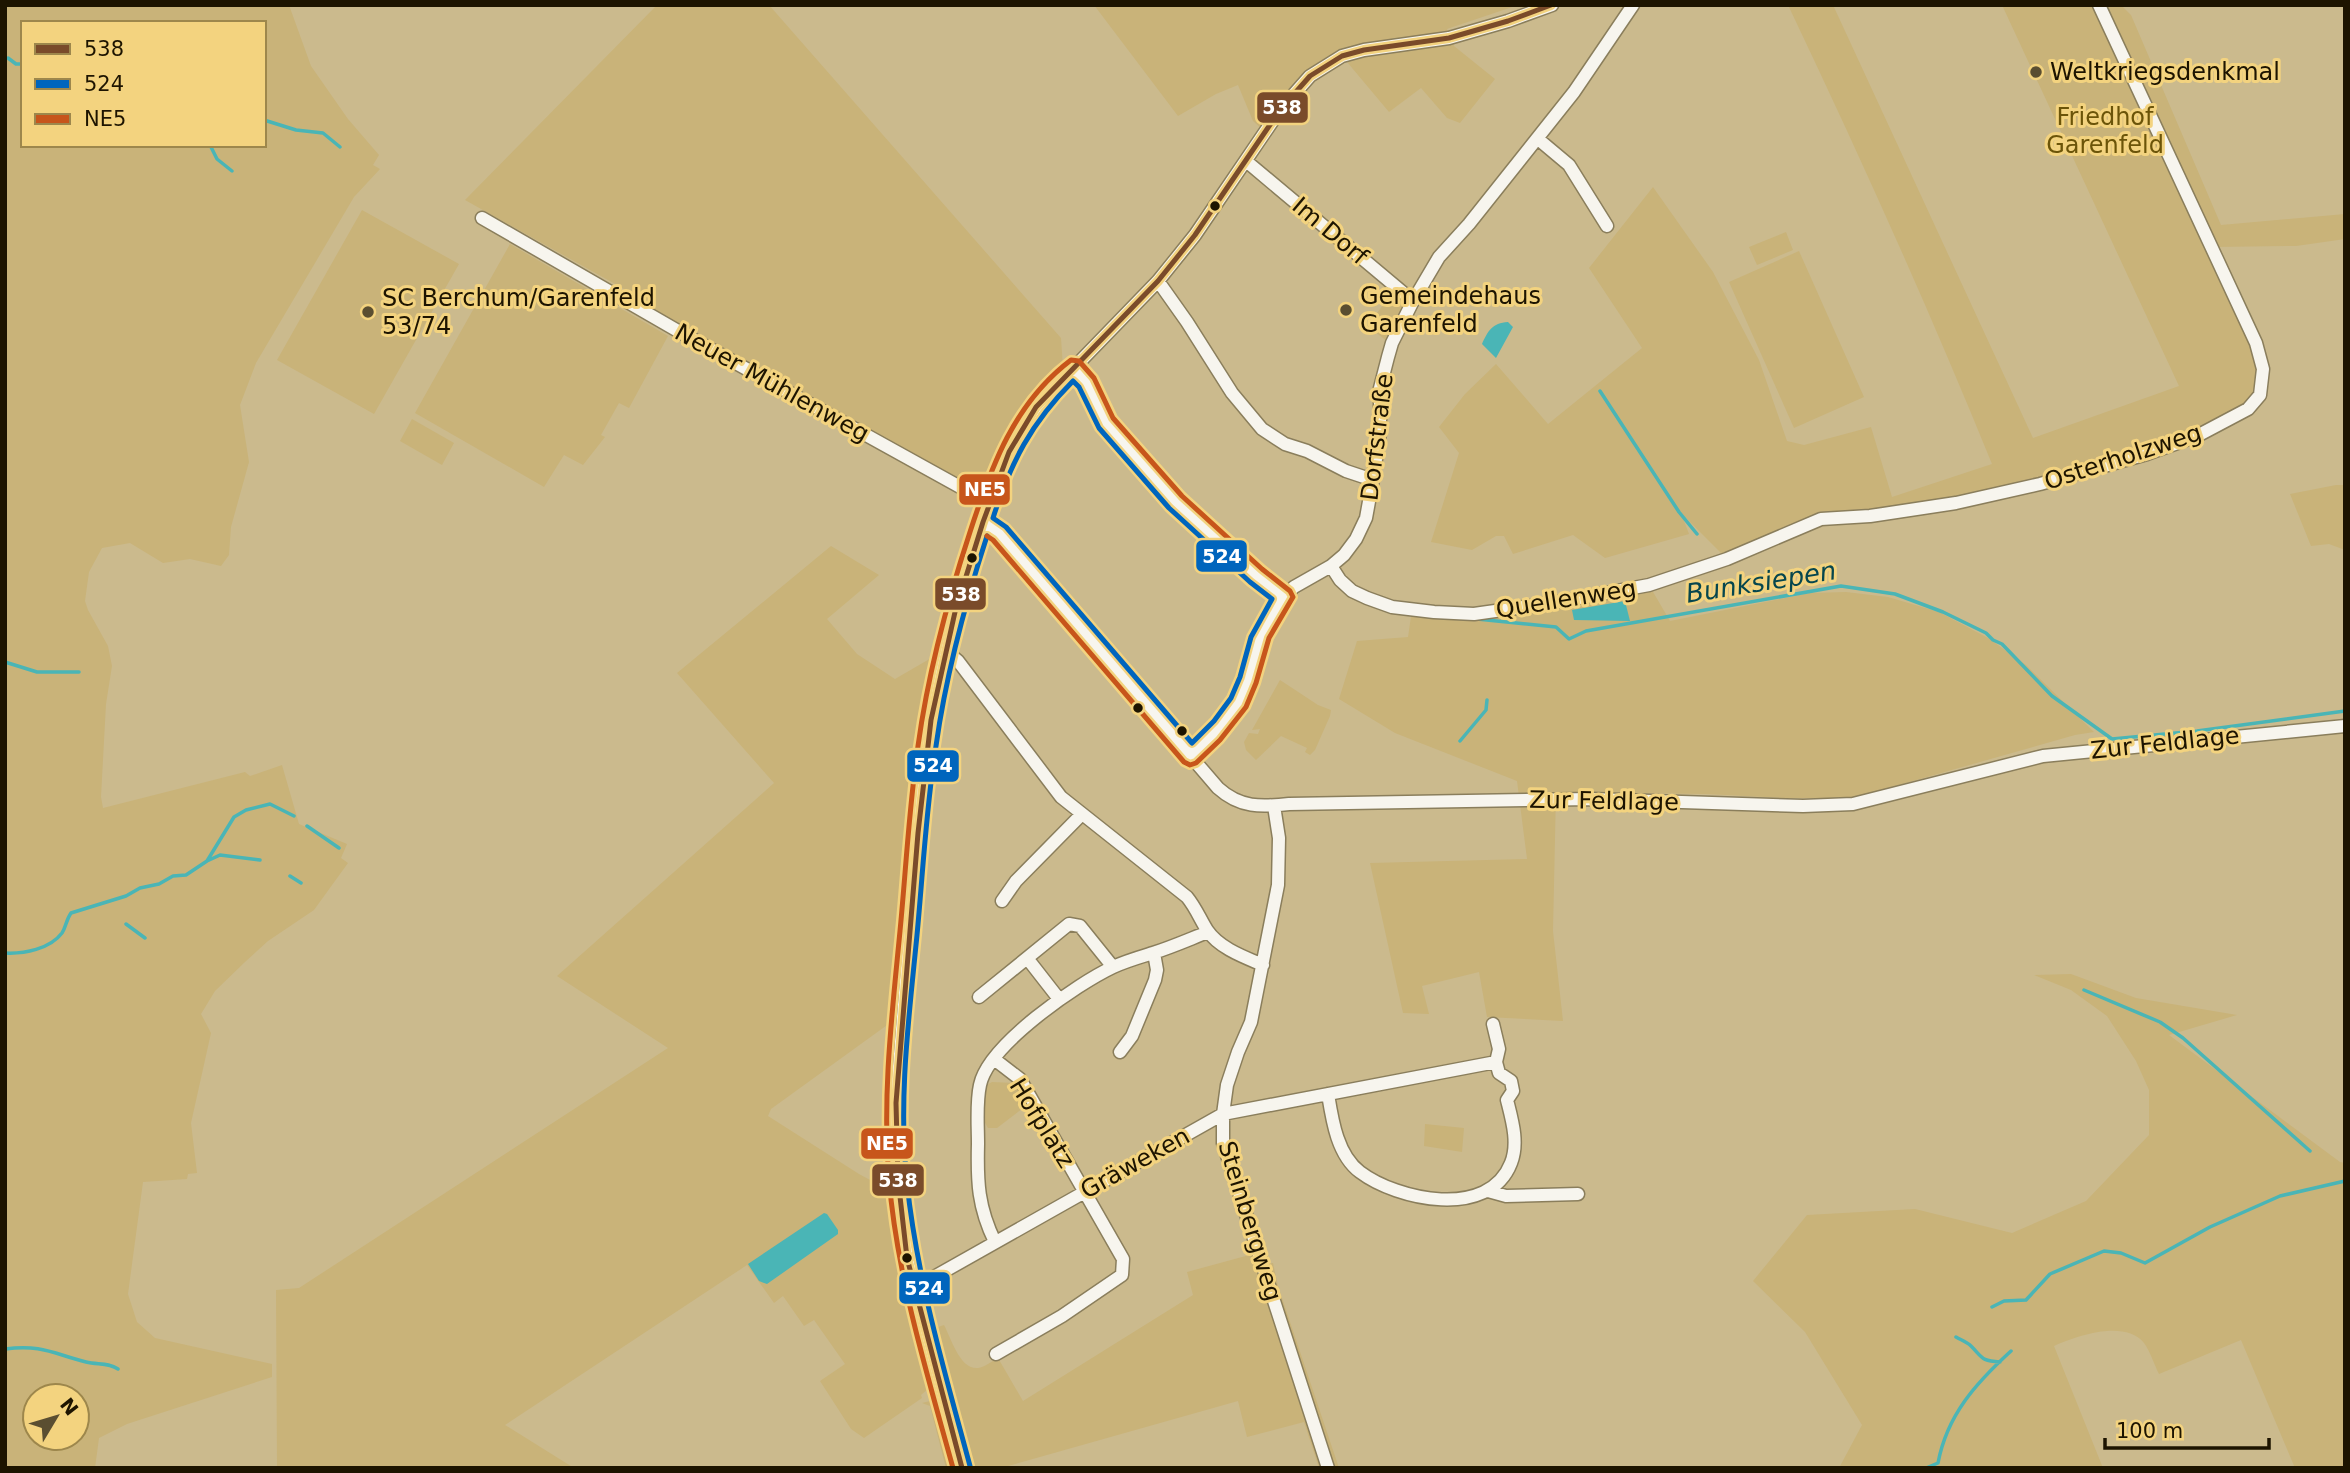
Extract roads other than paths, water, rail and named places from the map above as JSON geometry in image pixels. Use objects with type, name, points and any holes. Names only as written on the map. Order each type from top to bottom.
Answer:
[{"type":"street","points":[[962,1468],[905,1243],[898,1180],[896,1103],[901,1014],[922,787],[931,720],[954,612],[989,503],[1020,431],[1036,407],[1158,281],[1195,235],[1294,92],[1326,65],[1342,56],[1364,50],[1449,38],[1552,5]]},
{"type":"street","name":"Dorfstraße","points":[[1191,756],[1222,726],[1233,711],[1246,687],[1265,626],[1284,597],[1294,587],[1331,566],[1356,539],[1366,517],[1373,480],[1380,433],[1380,388],[1392,343],[1413,301],[1439,257],[1538,139],[1582,81],[1633,5]]},
{"type":"street","name":"Osterholzweg","points":[[1805,524],[1821,519],[1870,516],[1956,503],[2040,484],[2133,458],[2197,436],[2228,421],[2248,410],[2260,395],[2263,369],[2256,342],[2099,5]]},
{"type":"street","points":[[1538,139],[1569,165],[1607,226]]},
{"type":"street","name":"Im Dorf","points":[[1246,161],[1413,301]]},
{"type":"street","name":"Neuer Mühlenweg","points":[[482,218],[989,503]]},
{"type":"street","points":[[1158,281],[1232,393],[1262,429],[1285,444],[1373,480]]},
{"type":"street","points":[[1073,368],[1086,382],[1106,423],[1176,502],[1256,576],[1284,597]]},
{"type":"street","name":"Zur Feldlage","points":[[983,522],[999,533],[1218,788],[1233,800],[1253,807],[1555,799],[1803,806],[1853,804],[2043,756],[2345,726]]},
{"type":"street","name":"Quellenweg","points":[[1331,566],[1340,580],[1352,591],[1392,607],[1474,614],[1649,585],[1727,559],[1805,524]]},
{"type":"street","points":[[945,650],[958,661],[1061,797],[1187,897],[1197,908],[1208,932],[1230,950],[1263,965]]},
{"type":"street","name":"Steinbergweg","points":[[1274,806],[1279,838],[1278,885],[1251,1022],[1227,1085],[1223,1143],[1328,1468]]},
{"type":"street","points":[[1002,901],[1016,881],[1081,815]]},
{"type":"street","points":[[979,997],[1069,924],[1080,926],[1114,967]]},
{"type":"street","points":[[995,1242],[981,1207],[978,1170],[980,1083],[994,1059],[1008,1041],[1059,999],[1114,967],[1208,932]]},
{"type":"street","points":[[1120,1052],[1132,1036],[1156,980],[1154,953]]},
{"type":"street","points":[[1027,958],[1059,999]]},
{"type":"street","points":[[1328,1094],[1336,1132],[1345,1153],[1358,1171],[1399,1192],[1429,1198],[1456,1200],[1489,1191],[1511,1163],[1514,1132],[1507,1100],[1513,1091],[1511,1081],[1499,1073],[1496,1062],[1499,1049],[1493,1024]]},
{"type":"street","name":"Hofplatz","points":[[994,1059],[1020,1079],[1123,1259],[1122,1275],[1062,1316],[996,1354]]},
{"type":"street","name":"Gräweken","points":[[913,1282],[934,1277],[1223,1114],[1496,1062]]},
{"type":"street","points":[[1489,1191],[1506,1196],[1578,1194]]},
{"type":"water","points":[[1508,322],[1513,327],[1496,358],[1482,344],[1491,328]]},
{"type":"water","points":[[1625,601],[1630,621],[1574,620],[1572,610]]},
{"type":"water","points":[[824,1213],[838,1230],[838,1234],[767,1284],[759,1281],[748,1264]]},
{"type":"waterway","points":[[8,58],[21,64]]},
{"type":"waterway","points":[[266,121],[296,130],[323,133],[340,147]]},
{"type":"waterway","points":[[211,147],[217,159],[232,171]]},
{"type":"waterway","points":[[1600,391],[1679,512],[1697,534]]},
{"type":"waterway","name":"Bunksiepen","points":[[1477,619],[1556,627],[1569,639],[1586,631],[1841,586],[1895,594],[1943,612],[1986,633],[2002,644],[2052,696],[2112,739],[2197,731],[2345,711]]},
{"type":"waterway","points":[[5,662],[37,672],[79,672]]},
{"type":"waterway","points":[[1460,741],[1486,710],[1487,700]]},
{"type":"waterway","points":[[5,953],[20,953],[51,943],[62,933],[71,913],[126,896],[173,876],[186,875],[207,861],[234,817],[246,810],[270,804],[294,816]]},
{"type":"waterway","points":[[307,826],[339,848]]},
{"type":"waterway","points":[[207,861],[220,855],[260,860]]},
{"type":"waterway","points":[[290,876],[301,883]]},
{"type":"waterway","points":[[126,924],[145,938]]},
{"type":"waterway","points":[[2084,990],[2160,1022],[2183,1038],[2310,1151]]},
{"type":"waterway","points":[[1992,1307],[2004,1301],[2026,1300],[2050,1274],[2104,1251],[2121,1253],[2145,1263],[2210,1227],[2280,1196],[2345,1181]]},
{"type":"waterway","points":[[1956,1337],[1983,1358],[2000,1362]]},
{"type":"waterway","points":[[5,1349],[38,1349],[118,1369]]},
{"type":"waterway","points":[[1926,1468],[1938,1463],[1948,1430],[1965,1401],[1986,1375],[2011,1351]]},
{"type":"place","name":"Weltkriegsdenkmal","points":[[2036,72]]},
{"type":"place","name":"Gemeindehaus Garenfeld","points":[[1346,310]]},
{"type":"place","name":"SC Berchum/Garenfeld 53/74","points":[[368,312]]},
{"type":"park label","name":"Friedhof Garenfeld","points":[[2105,131]]}]
